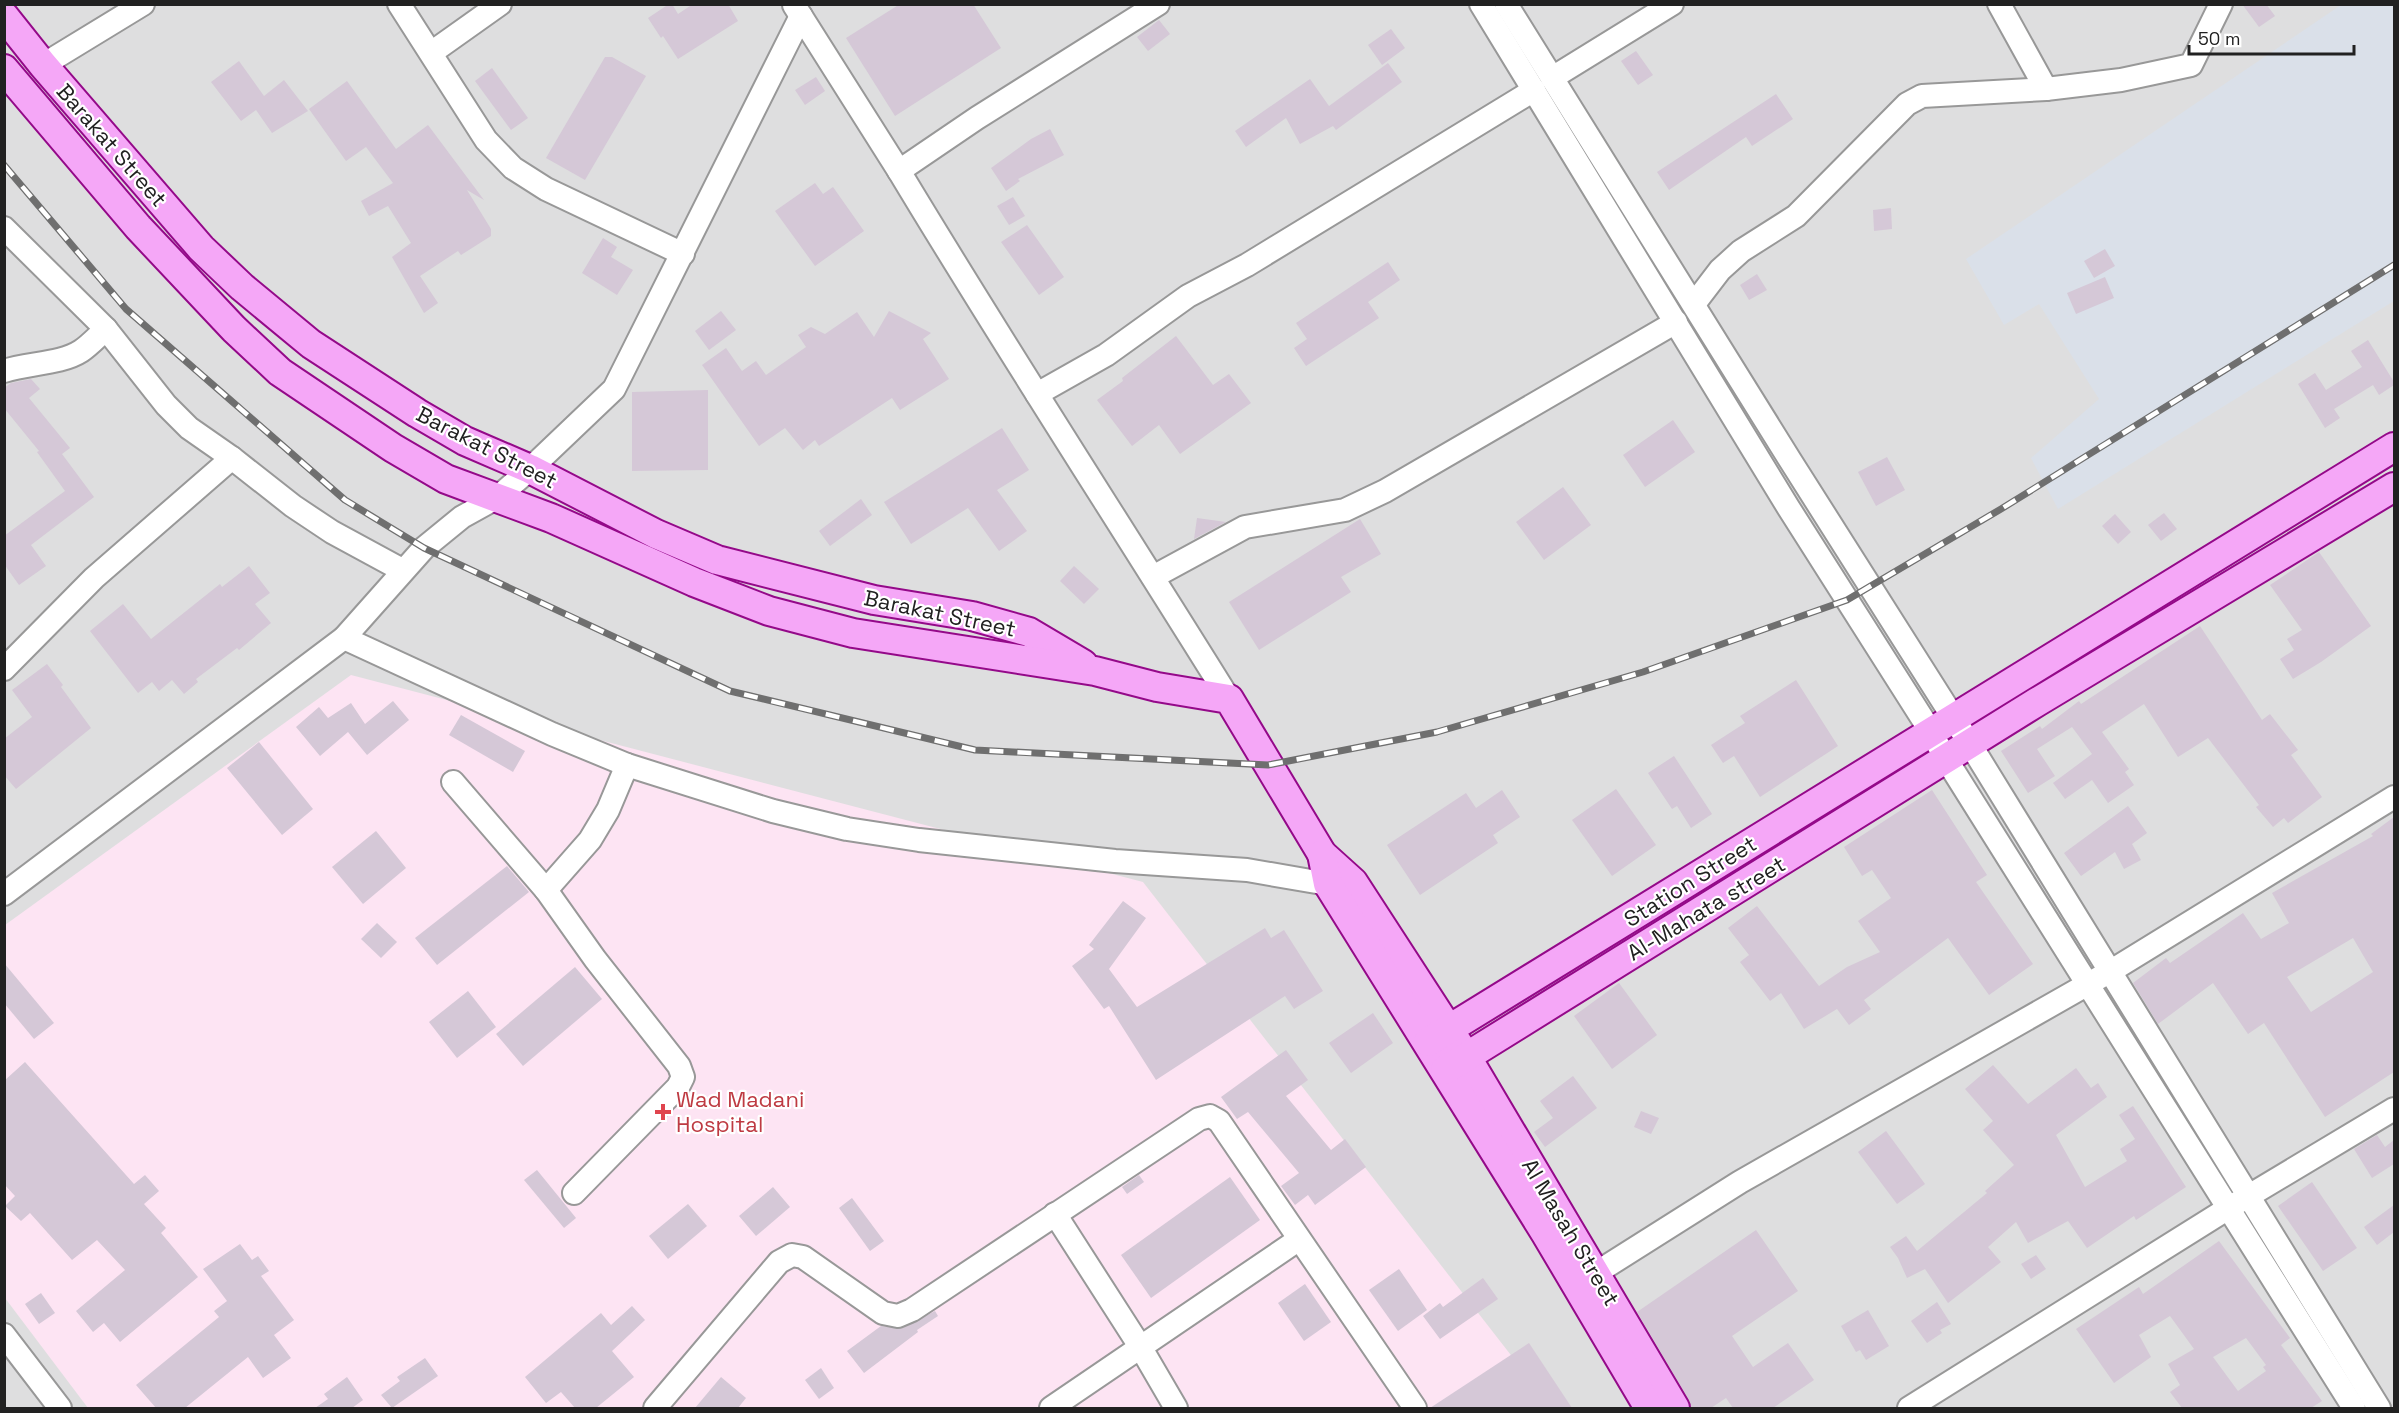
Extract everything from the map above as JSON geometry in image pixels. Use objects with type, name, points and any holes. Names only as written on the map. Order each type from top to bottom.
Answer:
[{"type":"main road","name":"Barakat Street","points":[[4,16],[43,65],[201,248],[242,287],[311,344],[417,413],[465,441],[530,469],[656,534],[717,560],[874,600],[972,616],[1029,632],[1095,671]]},
{"type":"main road","name":"Barakat Street","points":[[4,69],[138,227],[234,329],[280,372],[393,448],[446,479],[550,518],[694,582],[769,611],[852,633],[1095,671],[1157,687],[1228,699]]},
{"type":"main road","name":"Station Street","points":[[1438,1036],[1942,725],[2393,452]]},
{"type":"main road","name":"Al-Mahata street","points":[[1455,1063],[1970,744],[2394,487]]},
{"type":"main road","points":[[1228,699],[1340,883],[1455,1063]]},
{"type":"main road","name":"Al Masah Street","points":[[1455,1063],[1596,1273],[1676,1408]]},
{"type":"main road","name":"Al Masah Street","points":[[1455,1063],[1552,1244],[1649,1408]]},
{"type":"street","points":[[43,65],[143,4]]},
{"type":"street","points":[[399,4],[486,140],[513,168],[546,189],[683,255]]},
{"type":"street","points":[[431,53],[500,4]]},
{"type":"street","points":[[899,171],[977,118],[1158,4]]},
{"type":"street","points":[[1481,4],[1543,84],[1694,304],[1790,460],[1942,725],[1946,759],[2086,986],[2354,1408]]},
{"type":"street","points":[[1506,4],[1543,84],[1676,322],[1788,507],[1942,725],[1970,744],[2379,1408]]},
{"type":"street","points":[[1037,394],[1106,355],[1188,296],[1247,265],[1672,4]]},
{"type":"street","points":[[1999,4],[2046,89]]},
{"type":"street","points":[[1694,304],[1720,270],[1741,251],[1796,216],[1907,104],[1922,96],[2046,89],[2121,80],[2191,65],[2221,4]]},
{"type":"street","points":[[798,10],[987,317],[1228,699]]},
{"type":"street","points":[[4,894],[344,638],[402,570],[424,548],[462,517],[498,498],[614,389],[683,255],[798,10]]},
{"type":"street","points":[[4,228],[106,329],[189,429],[232,458],[293,506],[332,531],[402,570]]},
{"type":"street","points":[[1153,577],[1245,527],[1345,510],[1385,491],[1676,322]]},
{"type":"street","points":[[4,371],[25,364],[59,360],[81,351],[106,329]]},
{"type":"street","points":[[4,669],[94,578],[232,458]]},
{"type":"street","points":[[344,638],[552,734],[627,765],[772,811],[847,829],[919,840],[1115,861],[1247,870],[1340,883]]},
{"type":"street","points":[[546,890],[590,840],[608,810],[627,765]]},
{"type":"street","points":[[453,782],[546,890],[595,959],[679,1066],[683,1077],[678,1087],[574,1193]]},
{"type":"street","points":[[1596,1273],[1664,1228],[1750,1176],[2086,986],[2394,797]]},
{"type":"street","points":[[1909,1408],[2227,1209],[2394,1109]]},
{"type":"street","points":[[655,1408],[778,1262],[792,1255],[803,1257],[883,1313],[898,1316],[912,1310],[1199,1119],[1210,1116],[1219,1121],[1298,1240],[1415,1408]]},
{"type":"street","points":[[1056,1214],[1176,1408]]},
{"type":"street","points":[[1051,1408],[1298,1240]]},
{"type":"street","points":[[4,1335],[60,1408]]},
{"type":"shaded area","points":[[5,5],[2394,5],[2394,1408],[5,1408]]},
{"type":"shaded area","points":[[2341,5],[2394,5],[2394,301],[2058,509],[2031,458],[2099,399],[2039,304],[2004,325],[1966,259]]},
{"type":"shaded area","name":"Wad Madani Hospital","points":[[351,675],[1143,882],[1552,1408],[88,1408],[5,1298],[5,925]]},
{"type":"building","points":[[672,4],[678,14],[693,4],[728,4],[738,21],[678,59],[648,18]]},
{"type":"building","points":[[900,4],[973,4],[1001,48],[895,116],[846,38]]},
{"type":"building","points":[[2242,4],[2266,4],[2275,16],[2259,27]]},
{"type":"building","points":[[1159,20],[1170,34],[1148,51],[1137,37]]},
{"type":"building","points":[[1391,29],[1405,48],[1382,65],[1368,45]]},
{"type":"building","points":[[1636,51],[1653,75],[1638,85],[1621,61]]},
{"type":"building","points":[[605,57],[612,57],[646,76],[585,180],[546,158]]},
{"type":"building","points":[[239,61],[264,96],[284,80],[308,111],[272,133],[256,110],[241,121],[211,82]]},
{"type":"building","points":[[1388,63],[1402,82],[1336,130],[1333,126],[1300,144],[1286,118],[1246,147],[1235,131],[1310,79],[1329,106]]},
{"type":"building","points":[[492,68],[528,118],[511,130],[475,81]]},
{"type":"building","points":[[816,77],[825,91],[805,105],[795,90]]},
{"type":"building","points":[[347,81],[396,149],[428,125],[484,200],[467,190],[491,229],[491,236],[461,255],[458,251],[420,276],[438,303],[424,313],[392,257],[411,243],[388,206],[369,216],[361,201],[393,183],[366,147],[346,161],[309,109]]},
{"type":"building","points":[[1776,94],[1793,119],[1752,146],[1746,137],[1669,190],[1657,172]]},
{"type":"building","points":[[1050,129],[1064,155],[1018,179],[1020,181],[1006,191],[991,168],[1031,139]]},
{"type":"building","points":[[815,183],[823,194],[833,187],[864,231],[815,266],[775,211]]},
{"type":"building","points":[[1013,197],[1025,216],[1009,225],[997,206]]},
{"type":"building","points":[[1891,208],[1892,229],[1874,231],[1873,210]]},
{"type":"building","points":[[1027,225],[1064,277],[1039,295],[1001,242]]},
{"type":"building","points":[[603,238],[617,247],[611,257],[633,270],[617,295],[582,273]]},
{"type":"building","points":[[2105,249],[2115,266],[2094,278],[2084,261]]},
{"type":"building","points":[[1388,262],[1400,280],[1368,302],[1379,318],[1306,366],[1294,348],[1307,339],[1296,323]]},
{"type":"building","points":[[1757,274],[1767,290],[1749,300],[1740,285]]},
{"type":"building","points":[[2105,277],[2114,298],[2076,314],[2067,293]]},
{"type":"building","points":[[721,311],[736,330],[709,350],[695,331]]},
{"type":"building","points":[[889,311],[931,333],[923,339],[949,379],[900,410],[892,398],[819,446],[815,440],[803,450],[785,428],[759,446],[702,365],[726,348],[742,371],[756,361],[766,375],[806,347],[798,335],[811,327],[825,334],[857,312],[874,337]]},
{"type":"building","points":[[1176,336],[1213,385],[1229,374],[1251,403],[1180,454],[1159,425],[1132,446],[1097,400]]},
{"type":"building","points":[[2368,340],[2394,385],[2379,395],[2373,385],[2334,409],[2340,418],[2325,428],[2298,384],[2315,373],[2326,390],[2362,367],[2351,351]]},
{"type":"building","points":[[31,379],[40,389],[29,398],[70,448],[62,454],[94,497],[31,545],[46,566],[19,585],[4,564],[4,536],[65,491],[37,452],[39,451],[4,408],[4,388],[11,383]]},
{"type":"building","points":[[708,390],[708,470],[632,471],[632,392]]},
{"type":"building","points":[[1673,420],[1695,452],[1645,487],[1623,455]]},
{"type":"building","points":[[1002,428],[1029,470],[997,490],[1027,531],[999,551],[968,508],[911,544],[884,502]]},
{"type":"building","points":[[1887,457],[1905,490],[1876,506],[1858,472]]},
{"type":"building","points":[[1563,487],[1591,525],[1544,560],[1516,522]]},
{"type":"building","points":[[861,499],[872,515],[830,546],[819,531]]},
{"type":"building","points":[[2164,513],[2177,529],[2161,541],[2148,525]]},
{"type":"building","points":[[2115,514],[2131,532],[2118,544],[2102,526]]},
{"type":"building","points":[[1197,518],[1226,522],[1194,539]]},
{"type":"building","points":[[1360,519],[1381,554],[1341,577],[1351,592],[1259,650],[1229,602]]},
{"type":"building","points":[[2319,552],[2371,626],[2293,679],[2280,659],[2294,650],[2287,639],[2302,630],[2270,585]]},
{"type":"building","points":[[249,566],[270,593],[255,604],[271,623],[239,650],[237,648],[196,679],[198,682],[184,694],[172,680],[159,691],[152,682],[138,693],[90,631],[123,604],[151,639],[220,584],[222,587]]},
{"type":"building","points":[[1074,566],[1099,589],[1084,604],[1060,581]]},
{"type":"building","points":[[2200,626],[2262,720],[2270,714],[2298,750],[2291,755],[2322,797],[2288,823],[2284,818],[2273,827],[2256,807],[2259,805],[2208,738],[2178,757],[2144,704],[2102,732],[2129,769],[2125,772],[2134,785],[2108,803],[2092,780],[2065,799],[2053,783],[2092,754],[2072,727],[2037,749],[2055,776],[2028,793],[2001,751],[2040,726],[2042,729],[2079,701],[2081,704]]},
{"type":"building","points":[[47,664],[91,728],[16,789],[4,775],[4,739],[32,717],[12,690]]},
{"type":"building","points":[[1796,680],[1838,746],[1760,797],[1734,756],[1723,763],[1711,745],[1745,723],[1740,716]]},
{"type":"building","points":[[393,701],[409,720],[367,755],[348,732],[320,756],[296,727],[319,707],[328,718],[351,703],[365,724]]},
{"type":"building","points":[[461,715],[525,751],[513,772],[449,735]]},
{"type":"building","points":[[259,742],[313,809],[282,835],[227,768]]},
{"type":"building","points":[[1674,756],[1712,814],[1691,828],[1677,806],[1672,809],[1648,773]]},
{"type":"building","points":[[1616,789],[1656,845],[1612,876],[1572,820]]},
{"type":"building","points":[[1502,790],[1520,817],[1493,835],[1498,843],[1420,895],[1387,845],[1466,793],[1476,808]]},
{"type":"building","points":[[1932,790],[1987,875],[1976,882],[2033,964],[1989,995],[1948,938],[1864,1000],[1871,1009],[1849,1025],[1837,1009],[1804,1029],[1781,993],[1770,1001],[1740,962],[1749,955],[1728,928],[1757,906],[1819,986],[1847,967],[1880,952],[1858,921],[1891,898],[1872,870],[1862,876],[1844,847]]},
{"type":"building","points":[[2128,806],[2147,833],[2132,844],[2141,860],[2124,869],[2115,852],[2081,876],[2064,853]]},
{"type":"building","points":[[2394,817],[2394,1072],[2325,1117],[2264,1023],[2248,1034],[2213,983],[2158,1024],[2133,983],[2166,958],[2170,963],[2243,913],[2261,939],[2289,923],[2272,893],[2373,836],[2371,834]],"holes":[[[2353,938],[2373,972],[2311,1012],[2287,977]]]},
{"type":"building","points":[[376,831],[406,868],[363,904],[332,867]]},
{"type":"building","points":[[507,866],[529,892],[437,965],[415,938]]},
{"type":"building","points":[[1123,901],[1146,918],[1109,969],[1137,1007],[1265,928],[1271,938],[1284,930],[1323,991],[1294,1009],[1285,996],[1156,1080],[1109,1006],[1104,1009],[1072,966],[1094,949],[1089,945]]},
{"type":"building","points":[[377,923],[397,942],[381,958],[361,939]]},
{"type":"building","points":[[4,963],[54,1023],[34,1039],[4,1003]]},
{"type":"building","points":[[575,967],[602,999],[523,1066],[496,1034]]},
{"type":"building","points":[[1619,983],[1657,1035],[1612,1069],[1574,1016]]},
{"type":"building","points":[[468,991],[496,1027],[457,1058],[429,1022]]},
{"type":"building","points":[[1373,1013],[1393,1043],[1351,1073],[1329,1043]]},
{"type":"building","points":[[1286,1050],[1308,1080],[1286,1096],[1331,1150],[1345,1139],[1366,1167],[1315,1205],[1308,1195],[1295,1205],[1281,1186],[1299,1173],[1248,1112],[1237,1119],[1221,1097]]},
{"type":"building","points":[[25,1062],[134,1184],[145,1175],[159,1191],[144,1204],[166,1228],[161,1233],[198,1277],[120,1342],[104,1323],[93,1332],[76,1311],[125,1270],[97,1240],[72,1260],[30,1213],[21,1221],[5,1206],[15,1196],[4,1184],[4,1081]]},
{"type":"building","points":[[1993,1065],[2028,1104],[2076,1068],[2091,1088],[2098,1083],[2107,1097],[2056,1135],[2085,1187],[2127,1161],[2120,1149],[2135,1139],[2119,1115],[2133,1106],[2186,1187],[2136,1220],[2134,1216],[2087,1248],[2068,1221],[2028,1243],[2016,1222],[1988,1247],[2001,1262],[1948,1303],[1925,1269],[1907,1278],[1890,1247],[1906,1236],[1917,1251],[1987,1193],[1985,1191],[2014,1165],[1983,1130],[1993,1121],[1965,1089]]},
{"type":"building","points":[[1573,1076],[1597,1108],[1545,1147],[1534,1132],[1553,1118],[1540,1101]]},
{"type":"building","points":[[1641,1111],[1659,1118],[1651,1134],[1634,1127]]},
{"type":"building","points":[[1886,1131],[1925,1184],[1897,1204],[1858,1152]]},
{"type":"building","points":[[2377,1135],[2385,1147],[2394,1140],[2394,1164],[2372,1178],[2354,1149]]},
{"type":"building","points":[[537,1170],[576,1218],[564,1228],[524,1180]]},
{"type":"building","points":[[1139,1175],[1144,1182],[1127,1194],[1122,1187]]},
{"type":"building","points":[[1230,1177],[1260,1220],[1151,1298],[1121,1255]]},
{"type":"building","points":[[2312,1182],[2357,1248],[2323,1271],[2278,1206]]},
{"type":"building","points":[[773,1187],[790,1207],[756,1236],[739,1216]]},
{"type":"building","points":[[852,1198],[884,1241],[870,1251],[839,1208]]},
{"type":"building","points":[[688,1204],[707,1226],[668,1259],[649,1236]]},
{"type":"building","points":[[2394,1205],[2394,1232],[2377,1245],[2364,1227]]},
{"type":"building","points":[[1756,1230],[1798,1291],[1732,1336],[1753,1367],[1788,1343],[1814,1380],[1773,1408],[1733,1408],[1726,1398],[1711,1408],[1691,1408],[1689,1400],[1637,1312]]},
{"type":"building","points":[[2219,1241],[2290,1338],[2281,1345],[2322,1401],[2311,1408],[2182,1408],[2170,1392],[2180,1385],[2168,1364],[2194,1349],[2170,1316],[2139,1335],[2151,1357],[2114,1383],[2076,1329],[2139,1287],[2143,1294]],"holes":[[[2246,1338],[2266,1365],[2263,1367],[2266,1371],[2238,1391],[2213,1357]]]},
{"type":"building","points":[[240,1244],[252,1260],[258,1256],[269,1271],[261,1276],[294,1320],[274,1335],[291,1358],[263,1378],[248,1357],[185,1408],[156,1408],[136,1385],[219,1317],[214,1311],[227,1301],[203,1269]]},
{"type":"building","points":[[2036,1255],[2046,1269],[2031,1279],[2021,1264]]},
{"type":"building","points":[[1399,1269],[1427,1310],[1398,1331],[1369,1290]]},
{"type":"building","points":[[1483,1278],[1498,1299],[1440,1339],[1423,1316],[1440,1303],[1443,1307]]},
{"type":"building","points":[[1305,1284],[1331,1322],[1304,1341],[1278,1303]]},
{"type":"building","points":[[41,1293],[55,1313],[39,1324],[25,1304]]},
{"type":"building","points":[[1937,1302],[1951,1324],[1940,1330],[1942,1333],[1927,1343],[1911,1321]]},
{"type":"building","points":[[632,1306],[645,1320],[612,1351],[634,1377],[596,1408],[575,1408],[561,1392],[546,1403],[525,1377],[601,1313],[611,1325]]},
{"type":"building","points":[[1868,1310],[1889,1346],[1866,1360],[1860,1350],[1856,1352],[1841,1326]]},
{"type":"building","points":[[935,1311],[938,1316],[864,1373],[847,1351],[881,1326],[903,1328]]},
{"type":"building","points":[[1529,1343],[1572,1408],[1430,1408]]},
{"type":"building","points":[[425,1358],[438,1376],[392,1408],[381,1395],[400,1381],[397,1377]]},
{"type":"building","points":[[821,1368],[834,1388],[819,1399],[805,1380]]},
{"type":"building","points":[[347,1377],[363,1400],[352,1408],[315,1408],[328,1399],[324,1394]]},
{"type":"building","points":[[721,1377],[746,1398],[738,1408],[695,1408]]},
{"type":"railway","points":[[4,165],[126,309],[345,500],[424,548],[730,691],[975,750],[1268,765],[1437,732],[1643,672],[1847,600],[2001,509],[2394,265]]},
{"type":"place","name":"Wad Madani Hospital","points":[[663,1112]]}]
